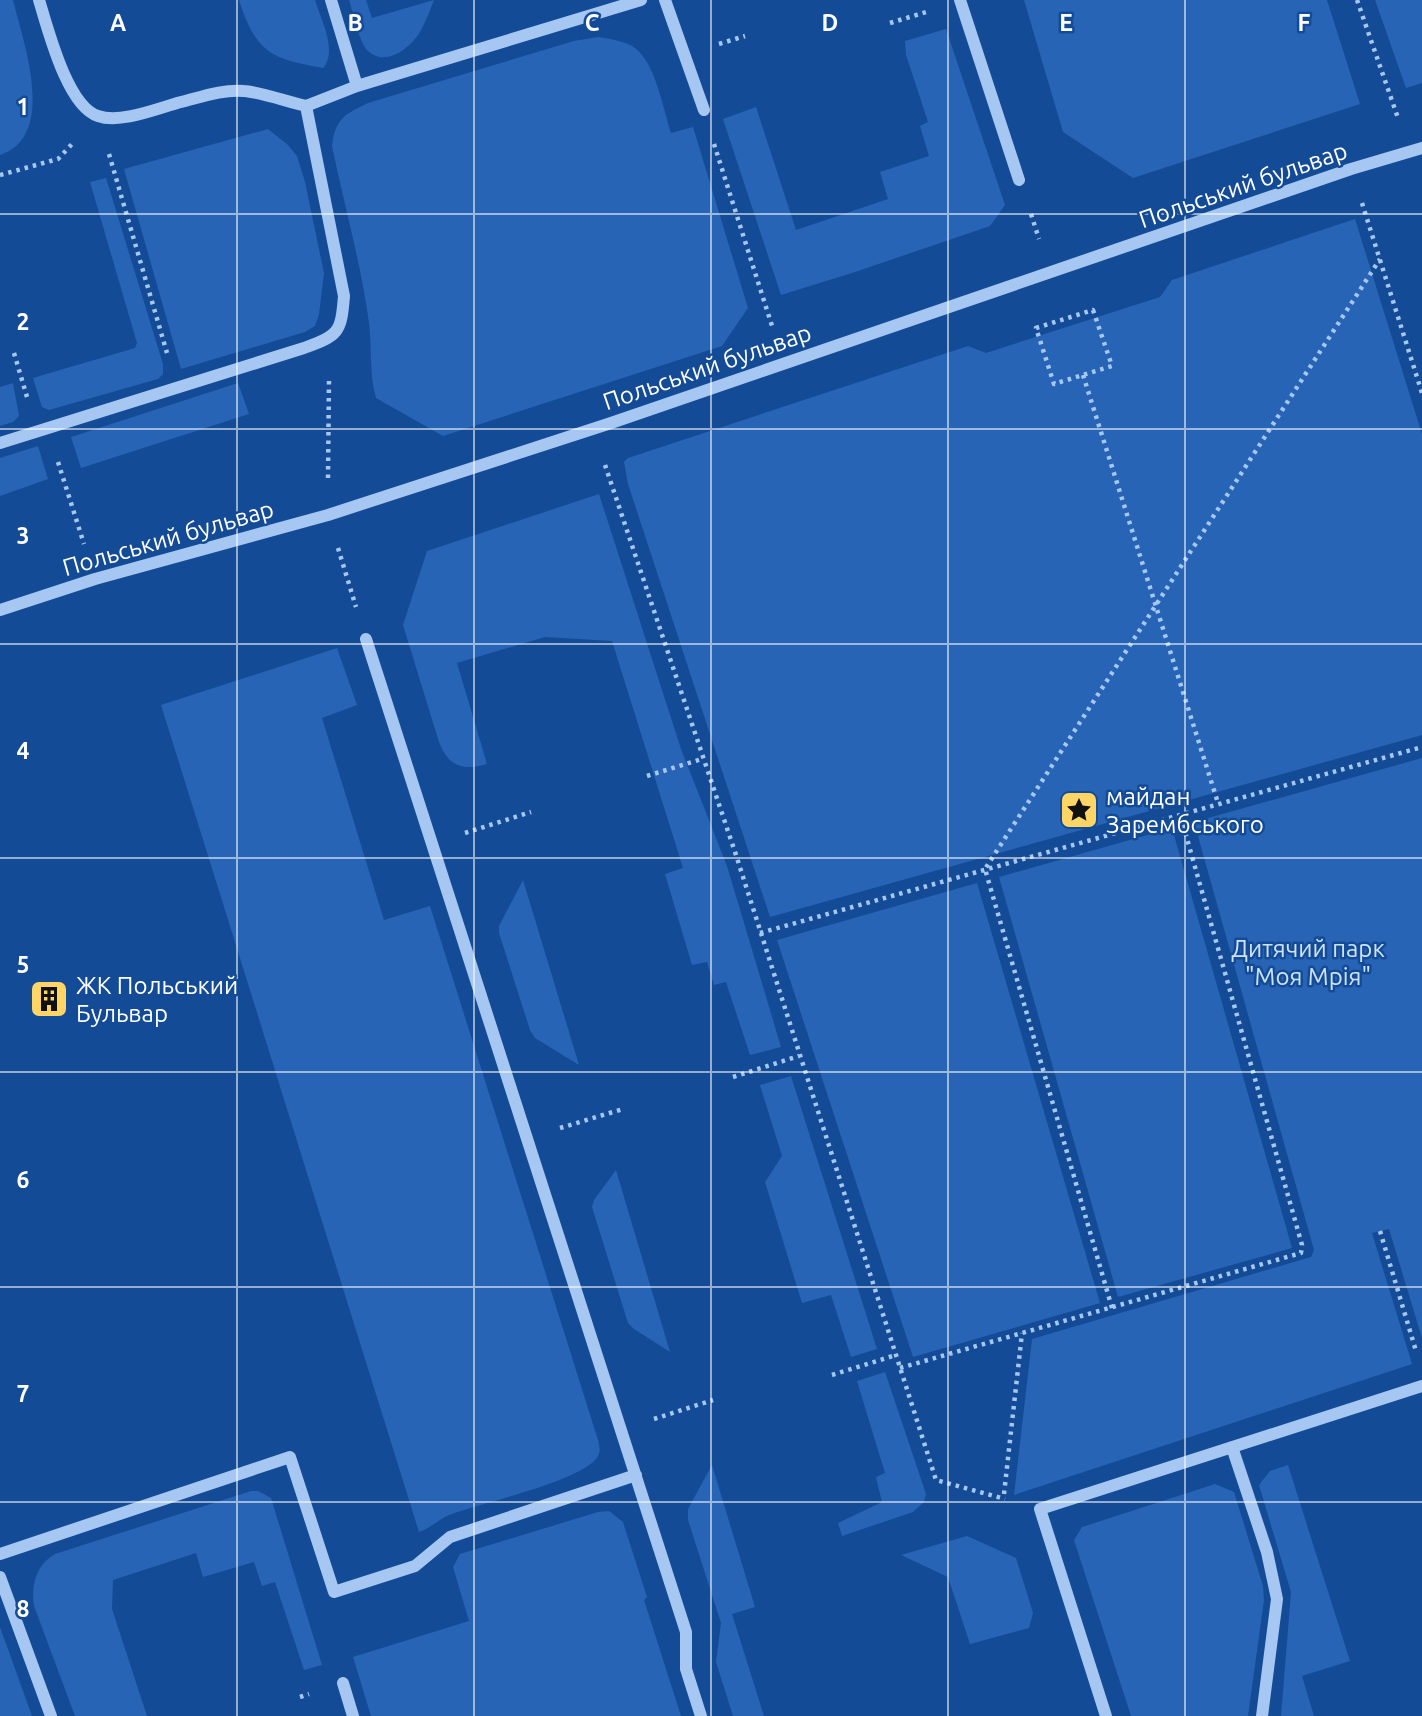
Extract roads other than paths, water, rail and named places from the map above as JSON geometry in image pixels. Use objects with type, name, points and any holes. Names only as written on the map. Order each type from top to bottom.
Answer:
[{"type":"street","points":[[39,0],[59,63],[83,107],[98,116],[126,117],[213,94],[244,91],[306,106],[357,86],[641,0]]},
{"type":"street","points":[[331,0],[357,86]]},
{"type":"street","points":[[665,0],[704,110]]},
{"type":"street","points":[[960,0],[1019,180]]},
{"type":"street","points":[[0,443],[329,339],[341,324],[344,296],[306,106]]},
{"type":"street","name":"Польський бульвар","points":[[0,610],[95,579],[328,515],[784,364],[1351,169],[1416,150]]},
{"type":"street","points":[[366,639],[687,1632],[685,1669],[701,1716]]},
{"type":"street","points":[[1106,1716],[1040,1509],[1422,1386]]},
{"type":"street","points":[[1232,1447],[1267,1552],[1278,1599],[1262,1716]]},
{"type":"street","points":[[0,1554],[290,1457],[334,1592],[415,1566],[450,1537],[636,1475]]},
{"type":"street","points":[[0,1577],[51,1716]]},
{"type":"street","points":[[343,1683],[354,1716]]},
{"type":"place","name":"майдан Зарембського","points":[[1079,810]]},
{"type":"place","name":"ЖК Польський Бульвар","points":[[49,999]]},
{"type":"park label","name":"Дитячий парк \"Моя Мрія\"","points":[[1308,962]]}]
